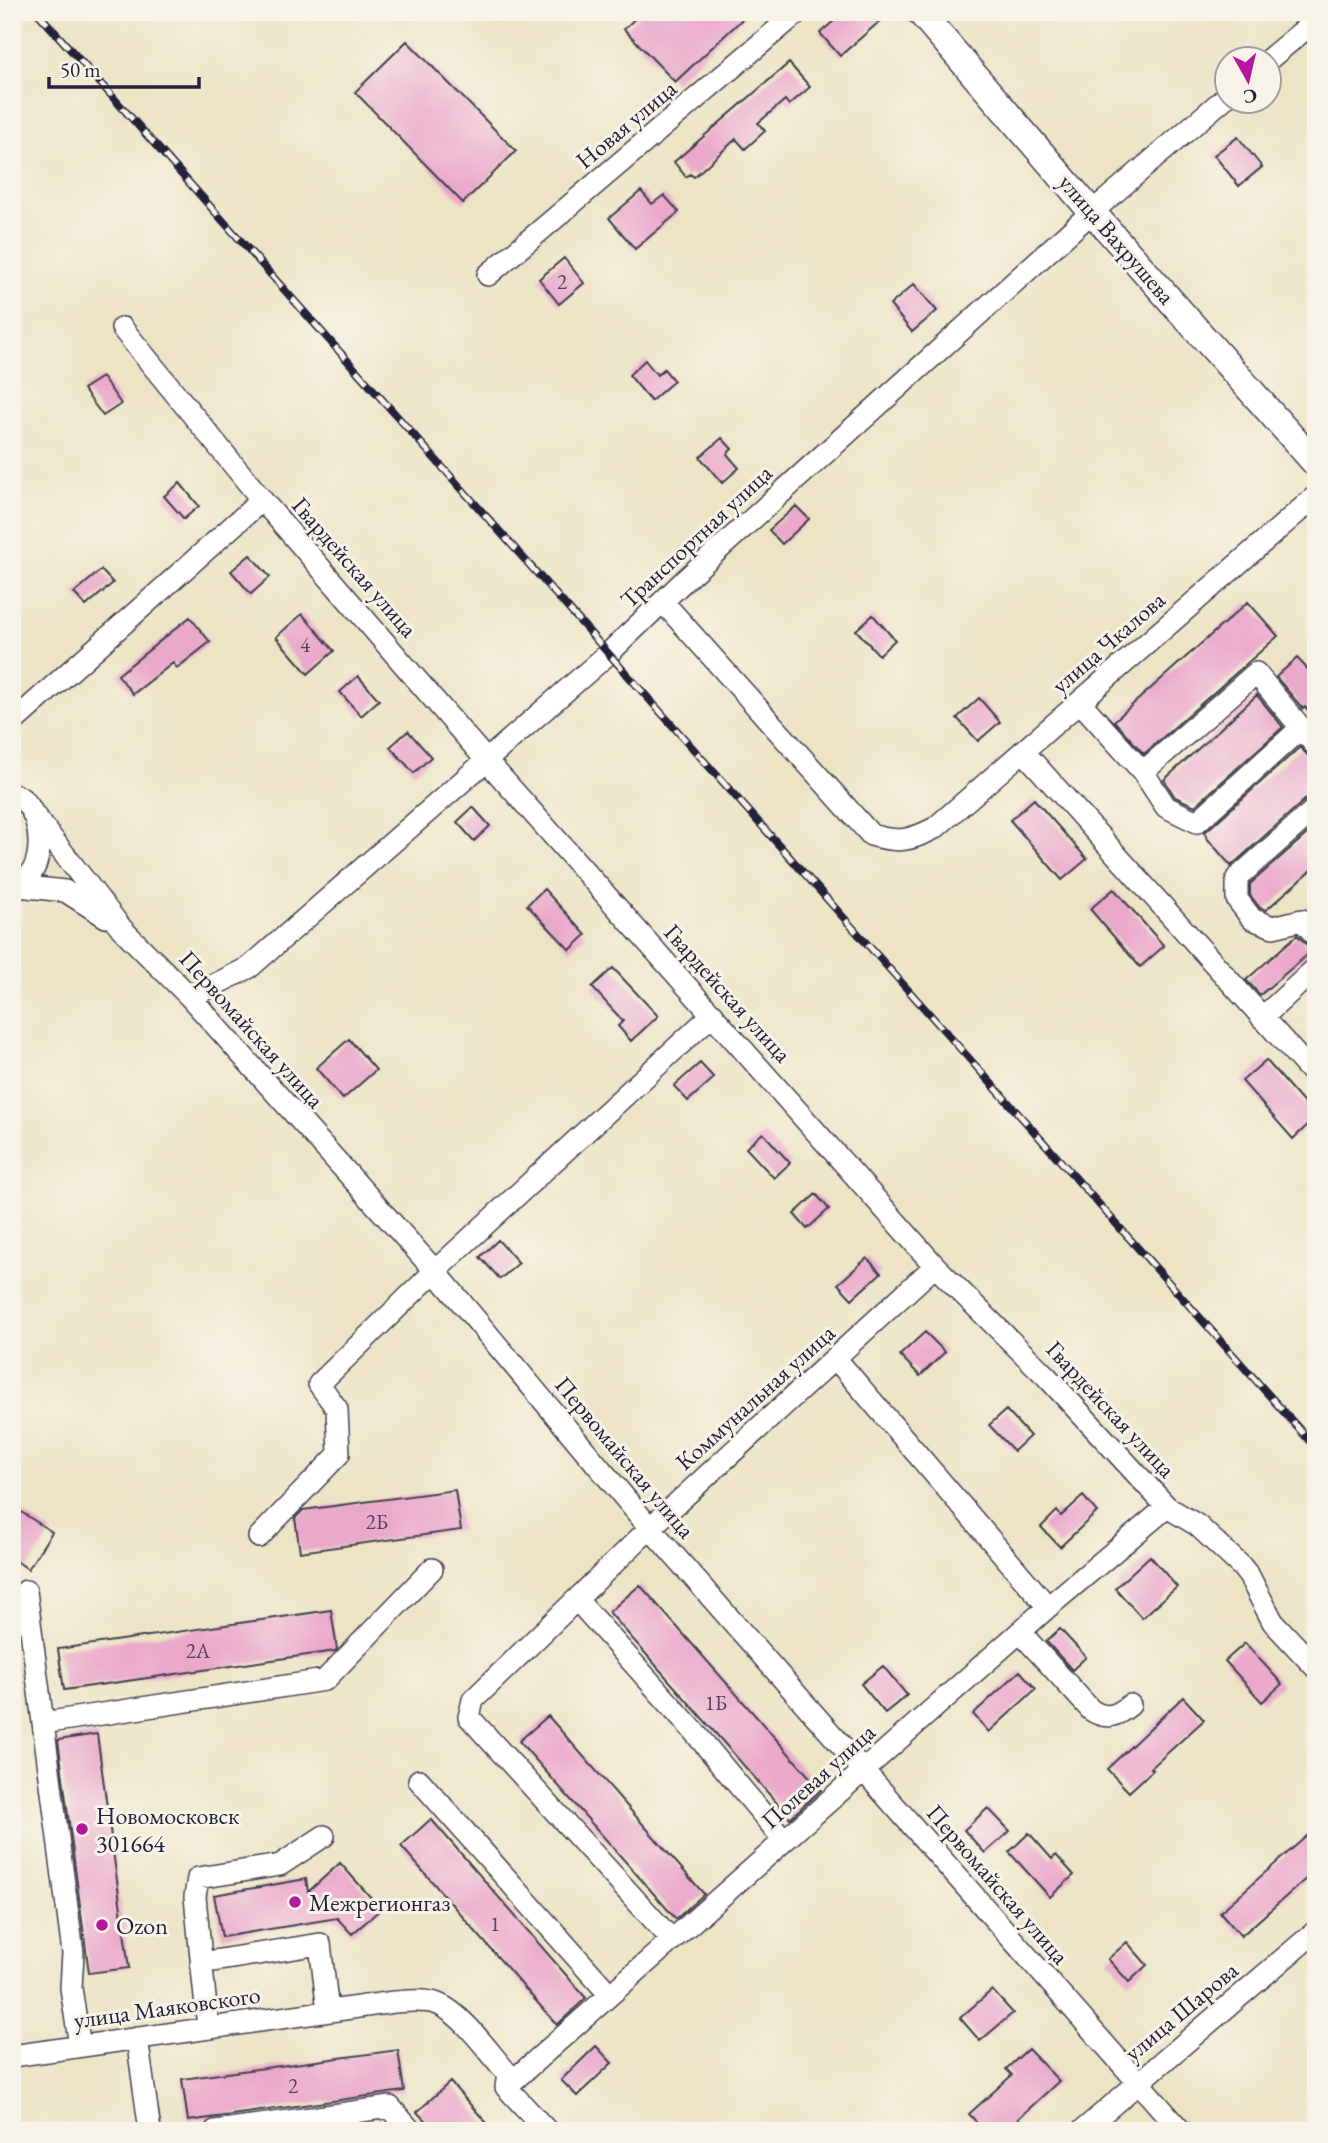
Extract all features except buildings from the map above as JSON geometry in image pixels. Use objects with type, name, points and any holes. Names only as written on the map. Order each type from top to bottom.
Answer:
[{"type":"main road","name":"улица Вахрушева","points":[[920,12],[1092,212],[1316,464]]},
{"type":"street","name":"Новая улица","points":[[488,275],[798,12]]},
{"type":"street","points":[[1282,49],[1316,20]]},
{"type":"street","name":"Транспортная улица","points":[[190,998],[250,967],[608,654],[1092,212],[1212,110]]},
{"type":"street","name":"Гвардейская улица","points":[[122,328],[262,500],[486,760],[935,1266],[1047,1377],[1167,1507],[1197,1525],[1241,1566],[1273,1622],[1316,1668]]},
{"type":"street","name":"улица Чкалова","points":[[663,602],[871,835],[890,841],[913,839],[935,828],[1316,495]]},
{"type":"street","points":[[12,723],[262,500]]},
{"type":"street","points":[[1143,772],[1256,673],[1316,746]]},
{"type":"street","points":[[1080,702],[1143,772],[1166,807],[1197,822],[1301,728]]},
{"type":"street","points":[[1023,751],[1316,1077]]},
{"type":"street","name":"Первомайская улица","points":[[14,793],[34,814],[122,929],[190,998],[435,1271],[650,1528],[1181,2131]]},
{"type":"street","points":[[1316,808],[1237,878],[1237,899],[1252,919],[1273,927],[1302,920],[1316,936]]},
{"type":"street","points":[[15,886],[30,875],[39,857],[39,838],[34,814]]},
{"type":"street","points":[[15,886],[65,891],[122,929]]},
{"type":"street","points":[[1262,1018],[1316,968]]},
{"type":"street","points":[[259,1537],[339,1454],[337,1409],[319,1384],[435,1271],[713,1014]]},
{"type":"street","name":"Коммунальная улица","points":[[672,1940],[469,1717],[472,1700],[650,1528],[935,1266]]},
{"type":"street","points":[[836,1359],[1048,1607]]},
{"type":"street","name":"Полевая улица","points":[[506,2087],[1048,1607],[1167,1507]]},
{"type":"street","points":[[43,1723],[325,1680],[432,1569]]},
{"type":"street","points":[[26,1591],[73,1953],[71,1988],[80,2046]]},
{"type":"street","points":[[577,1600],[691,1728],[785,1840]]},
{"type":"street","points":[[1020,1632],[1098,1715],[1112,1716],[1121,1713],[1130,1705]]},
{"type":"street","points":[[419,1780],[610,1995]]},
{"type":"street","points":[[208,2028],[195,1897],[198,1878],[280,1865],[324,1836]]},
{"type":"street","name":"улица Шарова","points":[[1082,2131],[1316,1931]]},
{"type":"street","points":[[201,1963],[320,1944],[328,2011]]},
{"type":"street","name":"улица Маяковского","points":[[12,2056],[394,2002],[436,2003],[459,2018],[508,2074],[506,2087]]},
{"type":"street","points":[[137,2038],[150,2131]]},
{"type":"street","points":[[506,2087],[547,2131]]},
{"type":"street","points":[[215,2131],[390,2107],[411,2131]]},
{"type":"railway","points":[[37,12],[1316,1448]]},
{"type":"place","name":"Новомосковск 301664","points":[[82,1829]]},
{"type":"place","name":"Межрегионгаз","points":[[295,1902]]},
{"type":"place","name":"Ozon","points":[[102,1925]]}]
